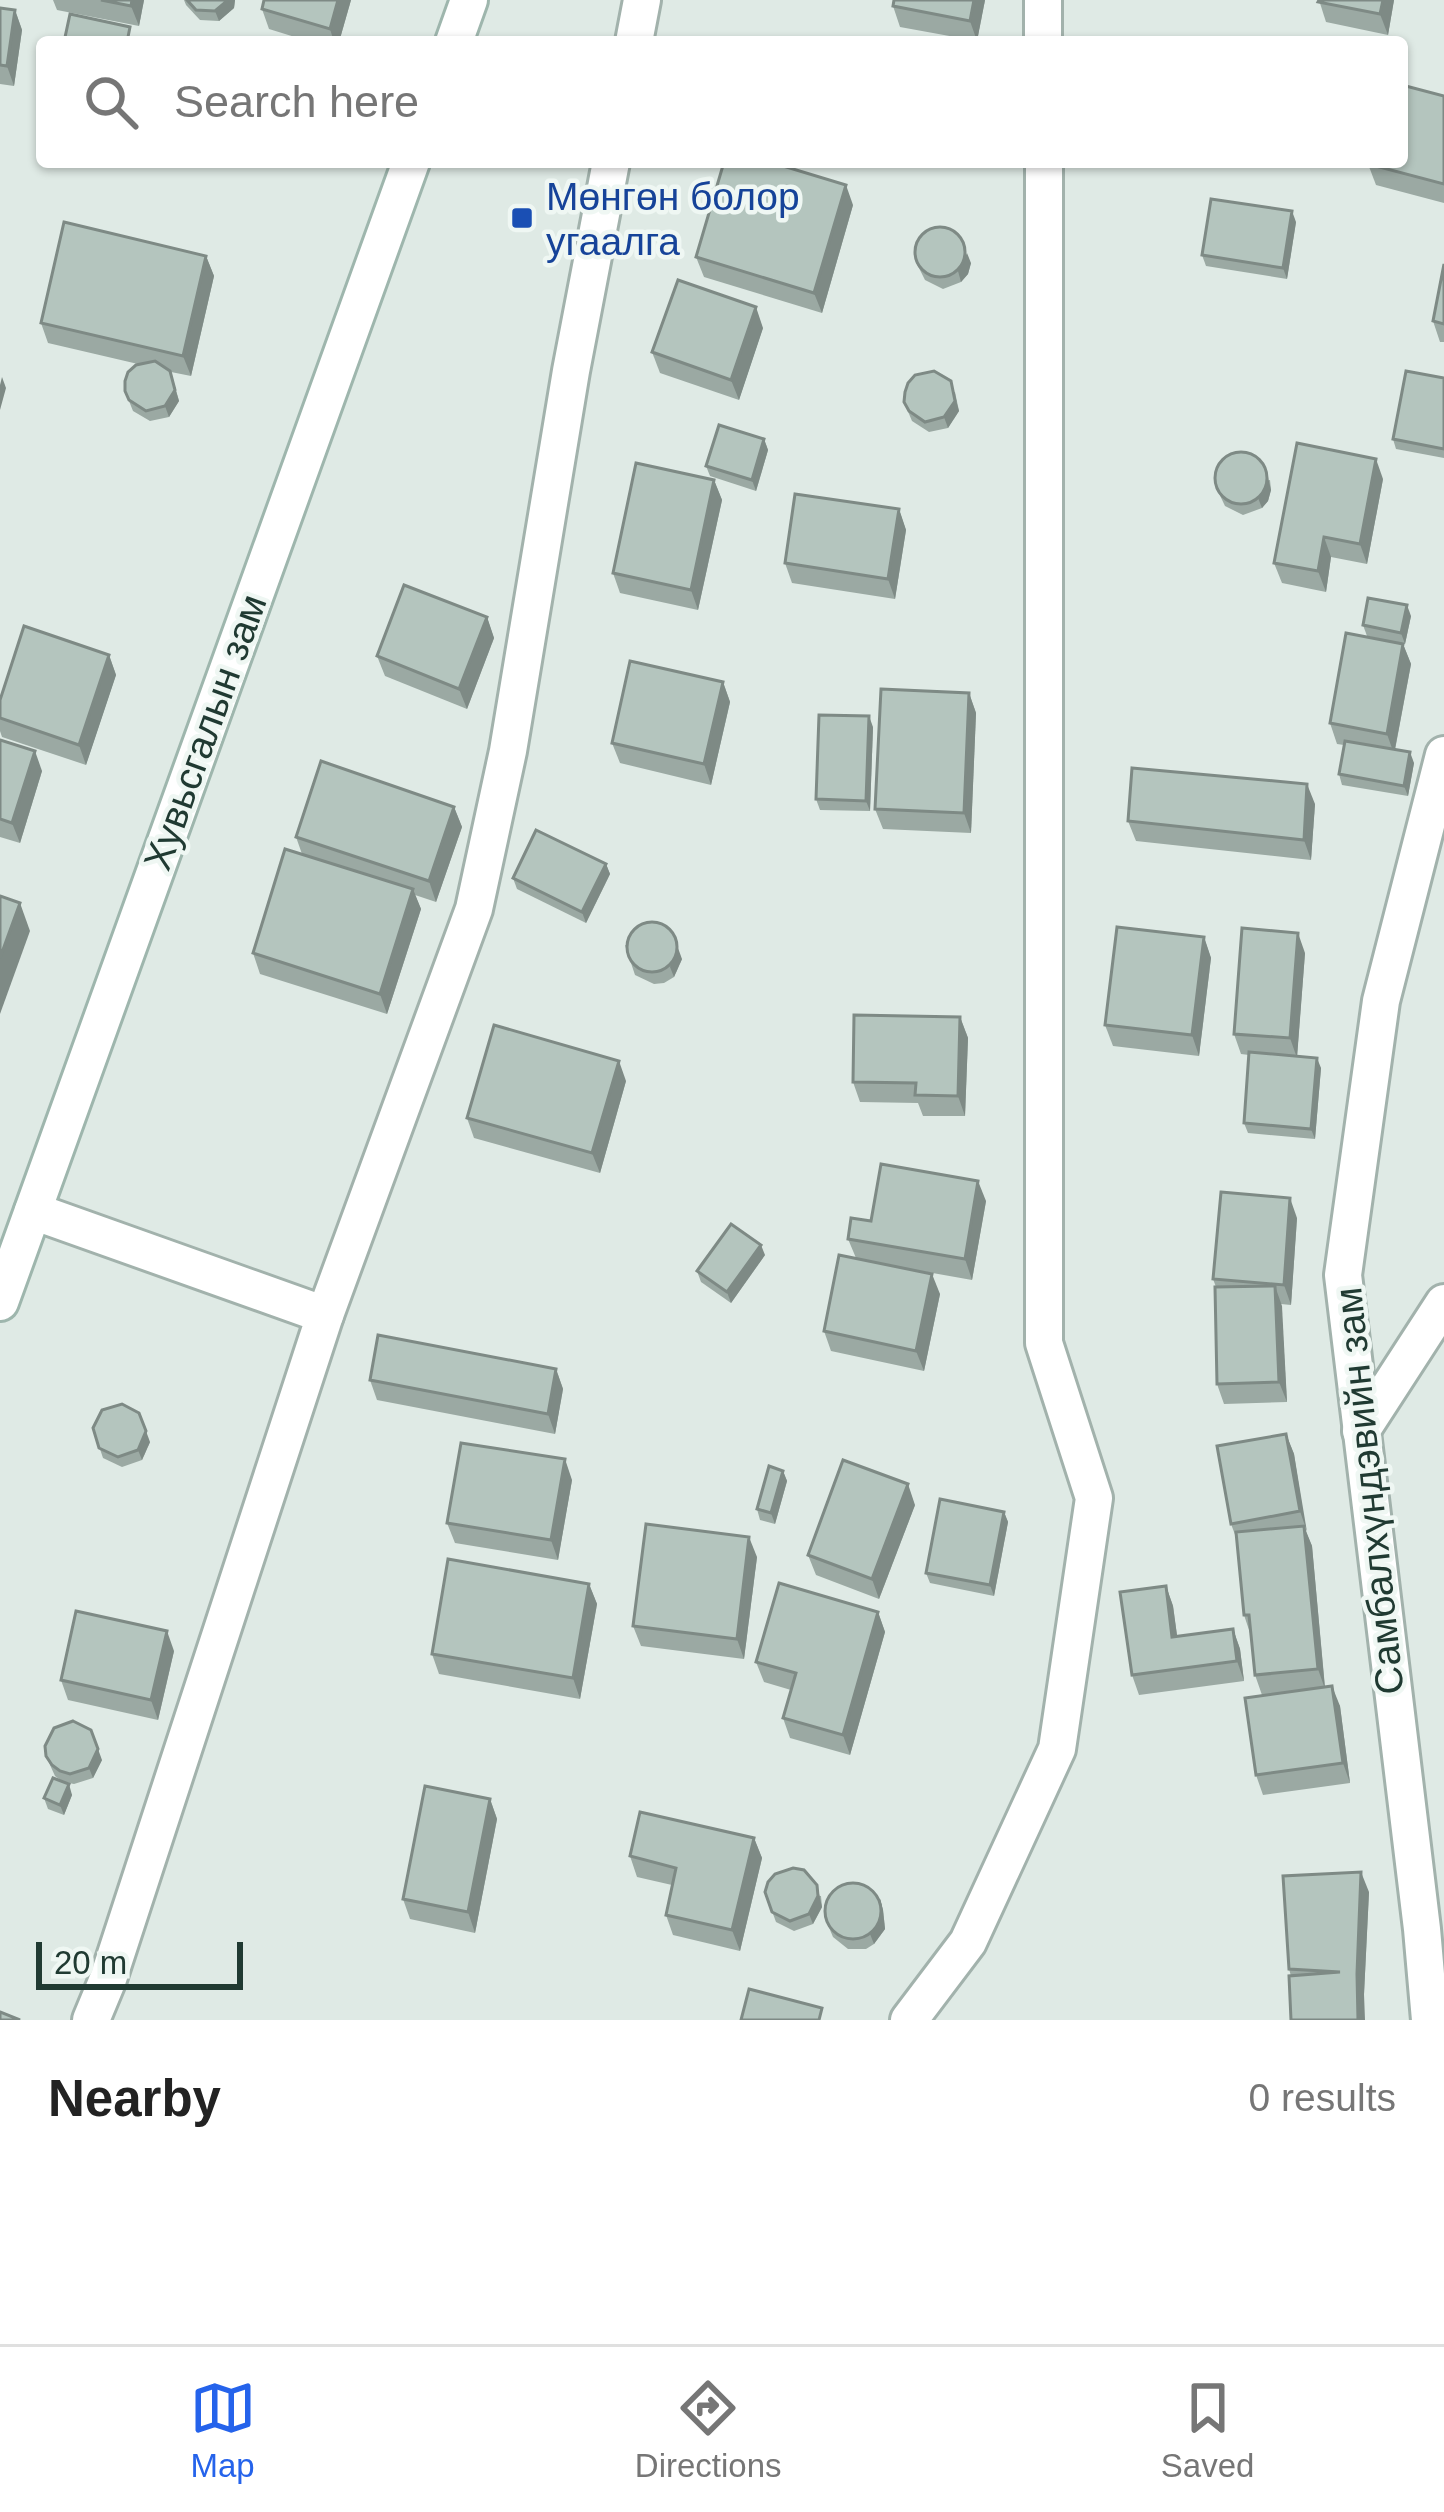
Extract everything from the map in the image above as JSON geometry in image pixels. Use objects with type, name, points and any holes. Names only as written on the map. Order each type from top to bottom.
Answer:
[{"type":"street","points":[[456,36],[469,0]]},
{"type":"street","points":[[635,36],[642,0]]},
{"type":"street","points":[[1043,0],[1043,36]]},
{"type":"street","name":"Хувьсгалын зам","points":[[0,1302],[409,168]]},
{"type":"street","points":[[91,2020],[325,1315],[474,909],[508,751],[610,168]]},
{"type":"street","points":[[909,2020],[968,1942],[1057,1749],[1094,1498],[1044,1342],[1043,168]]},
{"type":"street","name":"Самбалхүндэвийн зам","points":[[1430,2020],[1343,1275],[1381,1001],[1444,755]]},
{"type":"street","points":[[33,1211],[325,1315]]},
{"type":"street","points":[[1361,1431],[1444,1303]]},
{"type":"building","points":[[101,0],[132,0],[131,6]]},
{"type":"building","points":[[187,0],[228,0],[215,11],[196,10]]},
{"type":"building","points":[[264,0],[338,0],[330,29],[262,9]]},
{"type":"building","points":[[894,0],[974,0],[970,21],[893,6]]},
{"type":"building","points":[[1319,0],[1383,0],[1380,14]]},
{"type":"building","points":[[0,8],[15,10],[7,66],[0,65]]},
{"type":"building","points":[[70,14],[130,27],[128,36],[65,36]]},
{"type":"building","points":[[1408,87],[1444,96],[1444,184],[1383,168],[1408,168]]},
{"type":"building","points":[[722,168],[790,168],[846,185],[814,293],[696,257]]},
{"type":"building","points":[[1211,199],[1292,211],[1283,268],[1202,255]]},
{"type":"building","points":[[64,222],[206,256],[183,356],[41,323]]},
{"type":"building","points":[[930,228],[950,228],[964,242],[964,262],[950,276],[930,276],[916,262],[916,242]]},
{"type":"building","points":[[1444,264],[1444,324],[1433,321]]},
{"type":"building","points":[[678,280],[756,307],[731,380],[652,352]]},
{"type":"building","points":[[155,361],[170,371],[175,390],[165,406],[146,411],[129,400],[125,381],[136,365]]},
{"type":"building","points":[[934,371],[951,381],[955,401],[944,417],[925,422],[909,411],[905,392],[915,375]]},
{"type":"building","points":[[1406,371],[1444,378],[1444,449],[1393,439]]},
{"type":"building","points":[[719,425],[764,439],[752,480],[706,466]]},
{"type":"building","points":[[1297,443],[1376,459],[1360,544],[1324,537],[1318,571],[1274,563]]},
{"type":"building","points":[[1241,452],[1259,460],[1267,478],[1259,496],[1241,504],[1223,496],[1215,478],[1223,460]]},
{"type":"building","points":[[636,463],[714,480],[691,590],[613,573]]},
{"type":"building","points":[[795,494],[899,509],[888,579],[785,563]]},
{"type":"building","points":[[404,585],[487,617],[459,689],[377,656]]},
{"type":"building","points":[[1368,598],[1407,605],[1401,633],[1363,625]]},
{"type":"building","points":[[24,626],[109,655],[79,745],[0,718],[0,700]]},
{"type":"building","points":[[1346,633],[1403,644],[1387,734],[1330,723]]},
{"type":"building","points":[[630,661],[723,682],[704,764],[612,743]]},
{"type":"building","points":[[881,689],[969,693],[964,813],[875,809]]},
{"type":"building","points":[[819,715],[869,716],[866,801],[816,799]]},
{"type":"building","points":[[0,740],[35,751],[12,823],[0,819]]},
{"type":"building","points":[[1345,741],[1410,752],[1404,786],[1339,774]]},
{"type":"building","points":[[321,761],[454,807],[429,881],[296,837]]},
{"type":"building","points":[[1132,768],[1307,784],[1304,840],[1128,821]]},
{"type":"building","points":[[536,830],[606,864],[582,912],[513,878]]},
{"type":"building","points":[[285,849],[413,889],[380,994],[253,953]]},
{"type":"building","points":[[0,896],[20,903],[0,958]]},
{"type":"building","points":[[652,922],[670,929],[677,947],[670,965],[652,972],[634,965],[627,947],[634,929]]},
{"type":"building","points":[[1117,927],[1204,937],[1192,1035],[1105,1025]]},
{"type":"building","points":[[1242,928],[1298,933],[1290,1038],[1234,1034]]},
{"type":"building","points":[[854,1015],[960,1017],[958,1096],[915,1095],[916,1083],[853,1082]]},
{"type":"building","points":[[494,1025],[619,1061],[592,1153],[467,1118]]},
{"type":"building","points":[[1249,1052],[1317,1058],[1311,1129],[1244,1123]]},
{"type":"building","points":[[881,1164],[978,1181],[965,1259],[848,1239],[851,1218],[871,1221]]},
{"type":"building","points":[[1221,1192],[1290,1198],[1284,1285],[1213,1279]]},
{"type":"building","points":[[731,1224],[761,1245],[727,1292],[697,1271]]},
{"type":"building","points":[[839,1255],[932,1274],[916,1351],[824,1331]]},
{"type":"building","points":[[1275,1286],[1279,1382],[1217,1384],[1215,1287]]},
{"type":"building","points":[[378,1335],[556,1369],[548,1414],[370,1380]]},
{"type":"building","points":[[122,1404],[139,1413],[146,1431],[138,1450],[118,1457],[99,1448],[93,1428],[102,1410]]},
{"type":"building","points":[[1286,1434],[1300,1511],[1231,1524],[1217,1446]]},
{"type":"building","points":[[461,1443],[565,1459],[551,1540],[447,1523]]},
{"type":"building","points":[[843,1460],[908,1484],[872,1579],[808,1555]]},
{"type":"building","points":[[769,1466],[783,1471],[771,1513],[757,1509]]},
{"type":"building","points":[[940,1499],[1004,1512],[990,1585],[926,1573]]},
{"type":"building","points":[[646,1524],[749,1537],[737,1639],[633,1626]]},
{"type":"building","points":[[1304,1526],[1318,1669],[1255,1675],[1236,1532]]},
{"type":"building","points":[[448,1559],[589,1584],[573,1678],[432,1654]]},
{"type":"building","points":[[779,1583],[878,1612],[843,1735],[783,1718],[796,1673],[756,1662]]},
{"type":"building","points":[[1166,1586],[1172,1637],[1233,1629],[1237,1661],[1132,1675],[1120,1592]]},
{"type":"building","points":[[76,1611],[167,1631],[151,1700],[61,1680]]},
{"type":"building","points":[[1332,1686],[1343,1763],[1256,1775],[1245,1698]]},
{"type":"building","points":[[73,1721],[91,1730],[98,1749],[89,1768],[70,1774],[52,1765],[45,1746],[54,1728]]},
{"type":"building","points":[[53,1778],[69,1784],[60,1805],[44,1798]]},
{"type":"building","points":[[425,1786],[490,1799],[468,1912],[403,1899]]},
{"type":"building","points":[[640,1812],[754,1838],[732,1930],[666,1915],[676,1868],[630,1856]]},
{"type":"building","points":[[804,1870],[817,1885],[818,1896],[809,1914],[790,1921],[772,1912],[765,1892],[775,1874]]},
{"type":"building","points":[[1361,1872],[1358,2020],[1291,2020],[1289,1976],[1340,1972],[1289,1969],[1283,1876]]},
{"type":"building","points":[[853,1883],[873,1891],[881,1911],[873,1931],[853,1939],[833,1931],[825,1911],[833,1891]]},
{"type":"building","points":[[749,1989],[822,2008],[819,2020],[741,2020]]},
{"type":"place","name":"Мөнгөн болор угаалга","points":[[522,218]]}]
